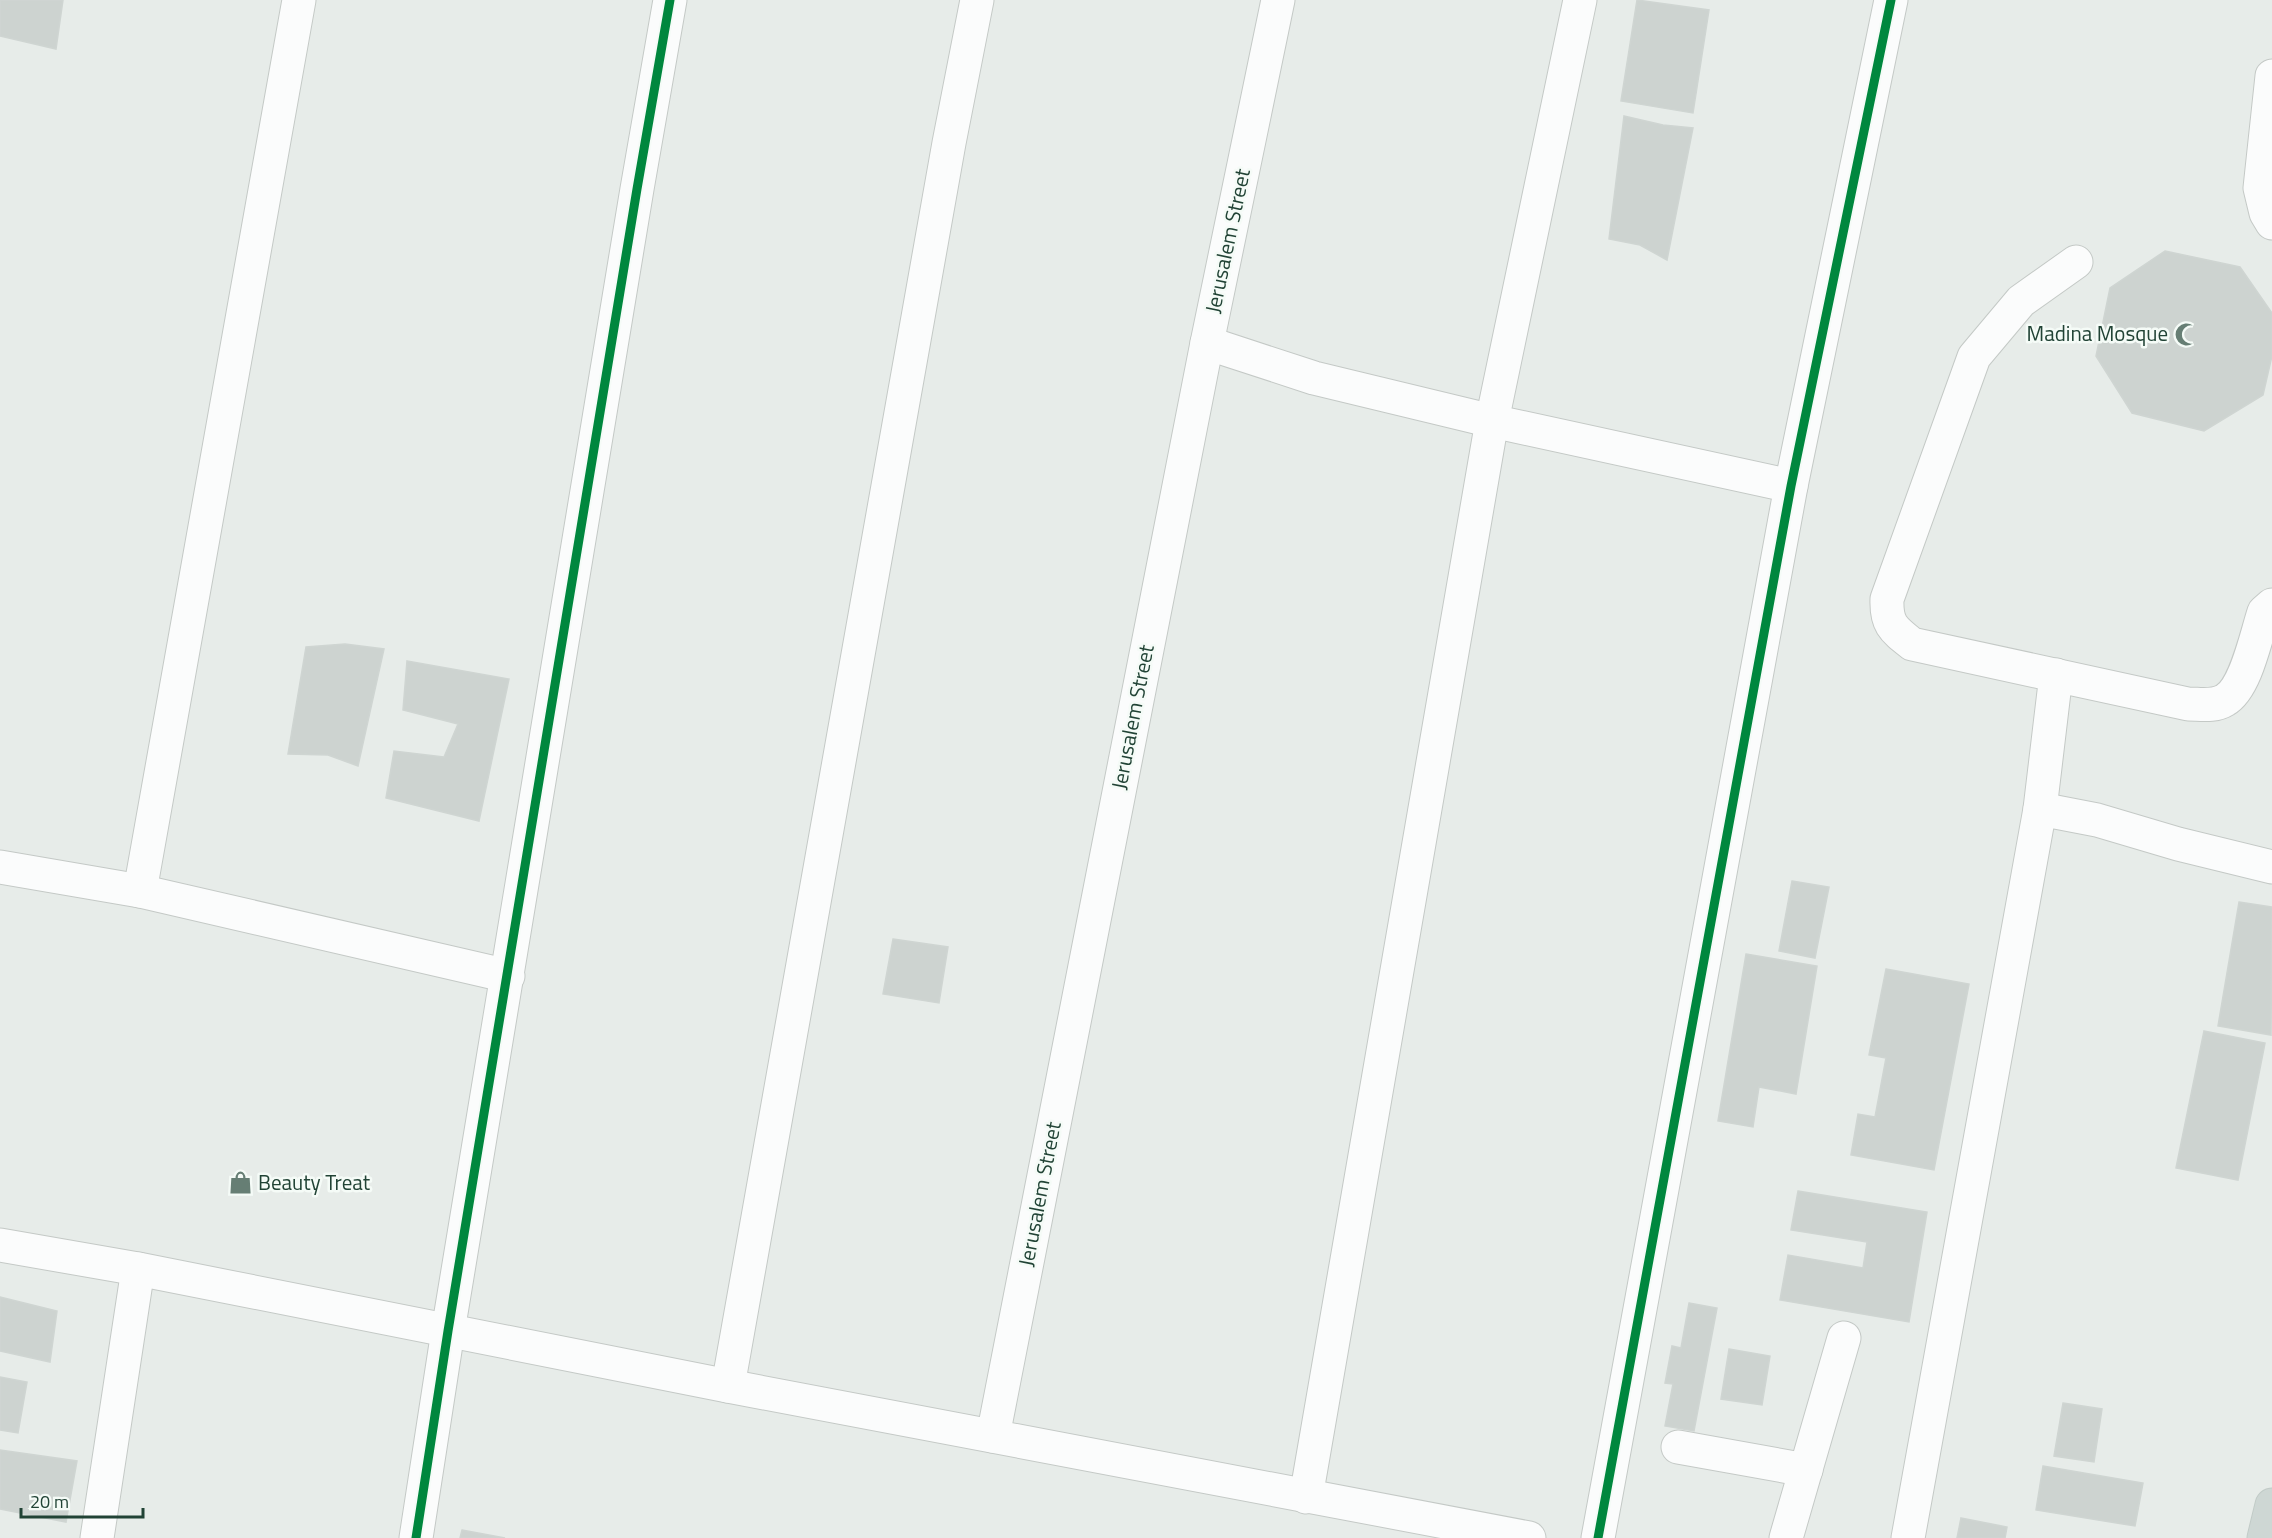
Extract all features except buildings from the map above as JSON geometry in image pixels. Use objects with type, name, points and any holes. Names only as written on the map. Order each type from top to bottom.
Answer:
[{"type":"main road","points":[[2264,1538],[2272,1505]]},
{"type":"street","points":[[140,891],[299,0]]},
{"type":"street","points":[[416,1538],[448,1331],[670,0]]},
{"type":"street","points":[[728,1386],[943,178],[977,0]]},
{"type":"street","name":"Jerusalem Street","points":[[993,1436],[1206,343],[1278,0]]},
{"type":"street","points":[[1306,1497],[1492,421],[1580,0]]},
{"type":"street","points":[[1598,1538],[1791,486],[1891,0]]},
{"type":"street","points":[[2272,76],[2260,188],[2266,213],[2272,223]]},
{"type":"street","points":[[2076,262],[2021,302],[1974,357],[1887,599],[1887,616],[1895,631],[1912,644],[2188,704],[2212,705],[2226,700],[2240,686],[2264,612],[2272,605]]},
{"type":"street","points":[[1206,343],[1314,378],[1492,421],[1791,486]]},
{"type":"street","points":[[1908,1538],[2040,809],[2056,675]]},
{"type":"street","points":[[2040,809],[2097,820],[2178,844],[2272,867]]},
{"type":"street","points":[[0,867],[140,891],[507,976]]},
{"type":"street","points":[[0,1245],[138,1269],[728,1386],[1529,1538]]},
{"type":"street","points":[[97,1538],[138,1269]]},
{"type":"street","points":[[1786,1538],[1844,1338]]},
{"type":"street","points":[[1678,1447],[1806,1470]]},
{"type":"cycle path","points":[[416,1538],[448,1331],[670,0]]},
{"type":"cycle path","points":[[1598,1538],[1791,486],[1891,0]]},
{"type":"place","name":"Madina Mosque","points":[[2186,334]]},
{"type":"place","name":"Beauty Treat","points":[[240,1183]]}]
